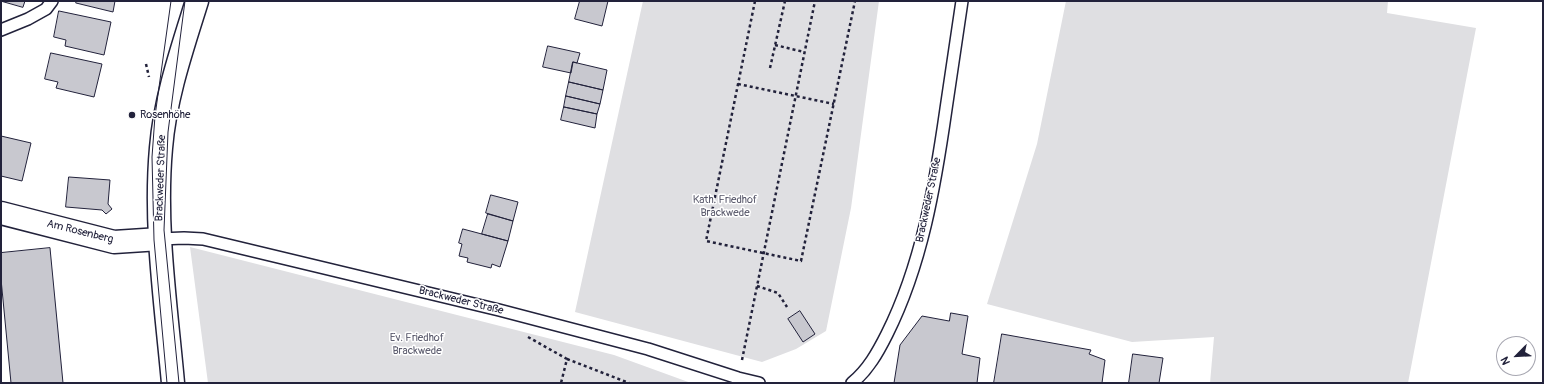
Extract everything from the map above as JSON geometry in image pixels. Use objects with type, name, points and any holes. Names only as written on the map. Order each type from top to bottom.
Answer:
[{"type":"street","name":"Brackweder Straße","points":[[173,383],[160,239],[158,196],[161,147],[167,104],[196,1]]},
{"type":"street","name":"Am Rosenberg","points":[[1,213],[114,242],[160,239]]},
{"type":"lane","points":[[1,30],[28,19],[46,9],[52,1]]},
{"type":"lane","name":"Brackweder Straße","points":[[852,383],[861,376],[877,353],[895,319],[916,263],[936,173],[962,1]]},
{"type":"lane","name":"Brackweder Straße","points":[[160,239],[184,238],[204,240],[492,308],[648,350],[759,383]]},
{"type":"path","points":[[755,1],[706,241],[801,261],[855,1]]},
{"type":"path","points":[[770,68],[785,1]]},
{"type":"path","points":[[738,378],[815,1]]},
{"type":"path","points":[[775,45],[804,52]]},
{"type":"path","points":[[738,84],[834,104]]},
{"type":"path","points":[[757,286],[778,293],[788,307]]},
{"type":"path","points":[[525,334],[530,339],[567,359],[629,383]]},
{"type":"path","points":[[561,383],[567,359]]},
{"type":"green space","name":"Kath. Friedhof Brackwede","points":[[643,1],[879,1],[851,208],[826,331],[796,349],[762,362],[575,312]]},
{"type":"green space","points":[[1066,1],[1388,1],[1387,13],[1476,28],[1408,383],[1210,383],[1214,337],[1132,342],[987,304],[1037,144]]},
{"type":"green space","name":"Ev. Friedhof Brackwede","points":[[190,247],[614,355],[691,383],[208,383]]},
{"type":"building","points":[[1,1],[25,1],[23,7]]},
{"type":"building","points":[[77,1],[115,1],[113,12],[76,3]]},
{"type":"building","points":[[580,1],[608,1],[602,26],[575,19]]},
{"type":"building","points":[[59,11],[111,22],[104,55],[65,46],[66,40],[54,37]]},
{"type":"building","points":[[548,46],[580,53],[577,63],[573,62],[571,73],[543,67]]},
{"type":"building","points":[[51,53],[102,64],[94,97],[56,88],[58,82],[45,79]]},
{"type":"building","points":[[573,62],[607,70],[603,90],[569,82]]},
{"type":"building","points":[[569,82],[603,90],[600,104],[566,96]]},
{"type":"building","points":[[566,96],[600,104],[597,114],[564,107]]},
{"type":"building","points":[[564,107],[597,114],[595,128],[561,120]]},
{"type":"building","points":[[1,136],[31,143],[22,181],[1,176]]},
{"type":"building","points":[[69,177],[110,180],[108,204],[112,209],[106,214],[102,210],[66,207]]},
{"type":"building","points":[[491,195],[518,202],[513,221],[486,213]]},
{"type":"building","points":[[488,214],[513,221],[508,241],[482,234]]},
{"type":"building","points":[[463,229],[508,241],[500,267],[492,264],[491,268],[467,262],[468,258],[459,256],[462,244],[459,243]]},
{"type":"building","points":[[50,248],[63,383],[11,383],[1,279],[1,253]]},
{"type":"building","points":[[800,311],[815,334],[803,342],[788,319]]},
{"type":"building","points":[[951,313],[968,316],[962,354],[980,358],[977,383],[894,383],[900,345],[922,316],[949,321]]},
{"type":"building","points":[[1002,334],[1091,350],[1089,354],[1105,360],[1102,383],[994,383]]},
{"type":"building","points":[[1133,354],[1163,358],[1159,383],[1129,383]]},
{"type":"tram line","points":[[167,383],[154,240],[152,157],[155,116],[171,1]]},
{"type":"tram line","points":[[179,383],[164,230],[168,132],[185,1]]},
{"type":"place","name":"Rosenhöhe","points":[[132,115]]}]
